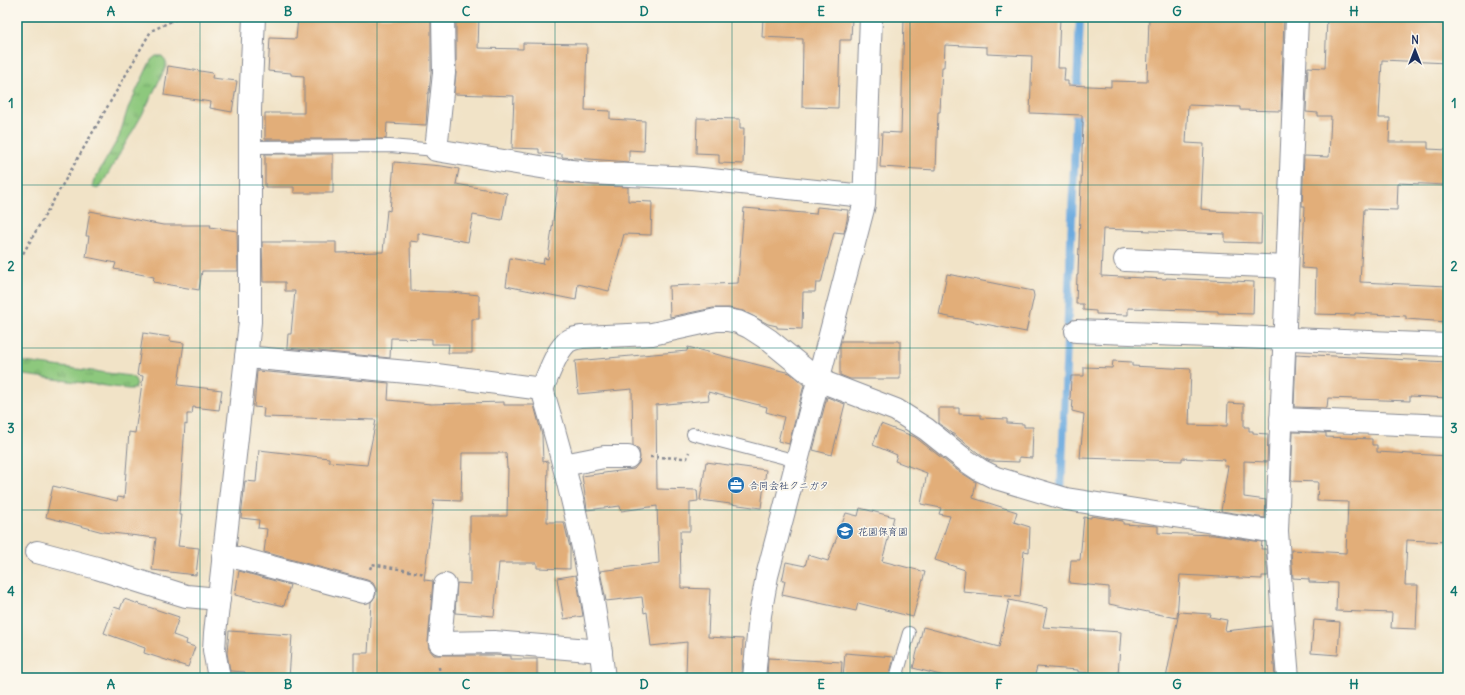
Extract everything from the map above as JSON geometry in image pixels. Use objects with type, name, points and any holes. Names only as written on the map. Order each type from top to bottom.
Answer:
[{"type":"street","points":[[219,678],[214,650],[218,599],[246,357],[250,298],[250,102],[254,17]]},
{"type":"street","points":[[443,17],[444,73],[436,150],[552,170],[692,178],[864,196]]},
{"type":"street","points":[[754,678],[763,595],[864,205],[871,17]]},
{"type":"street","points":[[1288,678],[1282,618],[1277,531],[1297,17]]},
{"type":"street","points":[[1125,260],[1287,267]]},
{"type":"street","points":[[604,678],[586,559],[564,465],[542,389],[560,351],[565,344],[573,339],[652,334],[716,320],[738,322],[769,340],[818,380],[896,410],[926,429],[965,460],[996,478],[1066,499],[1277,531]]},
{"type":"street","points":[[1076,331],[1448,345]]},
{"type":"street","points":[[246,357],[429,374],[542,389]]},
{"type":"street","points":[[1281,419],[1448,426]]},
{"type":"street","points":[[564,465],[604,457],[628,457]]},
{"type":"street","points":[[36,552],[97,568],[186,596],[218,599]]},
{"type":"street","points":[[223,557],[238,558],[364,592]]},
{"type":"street","points":[[445,585],[440,643],[494,642],[601,651]]},
{"type":"lane","points":[[250,147],[390,146],[436,150]]},
{"type":"lane","points":[[694,434],[797,461]]},
{"type":"lane","points":[[896,678],[909,633]]},
{"type":"path","points":[[17,264],[151,31],[180,17]]},
{"type":"path","points":[[628,457],[687,458],[694,434]]},
{"type":"path","points":[[364,592],[372,564],[433,576],[445,585]]},
{"type":"green space","points":[[156,56],[162,56],[166,61],[166,67],[142,115],[101,186],[97,189],[93,186],[93,182],[119,137],[128,108],[151,60]]},
{"type":"green space","points":[[17,361],[130,376],[135,379],[137,384],[134,389],[128,389],[17,374]]},
{"type":"building","points":[[298,17],[431,17],[431,72],[426,125],[387,123],[386,139],[265,139],[265,113],[304,113],[304,76],[268,71],[270,38],[296,39]]},
{"type":"building","points":[[456,17],[479,17],[478,48],[523,49],[523,43],[587,44],[585,110],[610,111],[610,119],[645,121],[644,151],[629,150],[629,162],[562,157],[562,154],[539,153],[539,149],[512,148],[514,96],[454,94],[456,73]]},
{"type":"building","points":[[763,17],[852,17],[851,40],[840,40],[838,108],[802,107],[803,39],[762,37]]},
{"type":"building","points":[[904,17],[1060,17],[1058,68],[1065,68],[1064,81],[1068,81],[1068,85],[1111,87],[1111,81],[1147,82],[1149,17],[1284,17],[1281,111],[1240,110],[1240,107],[1188,105],[1186,143],[1204,144],[1201,209],[1211,210],[1210,211],[1262,213],[1261,243],[1225,242],[1225,234],[1103,229],[1101,276],[1254,282],[1253,314],[1218,313],[1218,311],[1128,308],[1128,315],[1096,314],[1096,311],[1083,310],[1083,304],[1076,304],[1083,122],[1082,115],[1030,113],[1032,56],[987,54],[987,47],[945,45],[944,67],[942,67],[940,112],[938,112],[936,170],[880,167],[882,132],[901,133]]},
{"type":"building","points":[[1327,17],[1448,17],[1448,63],[1382,60],[1379,118],[1390,118],[1389,142],[1428,142],[1428,149],[1448,150],[1448,185],[1398,183],[1397,210],[1364,209],[1360,282],[1448,286],[1448,322],[1406,319],[1406,316],[1355,313],[1355,315],[1315,314],[1316,269],[1302,268],[1305,206],[1302,206],[1304,156],[1329,157],[1331,116],[1318,116],[1318,113],[1306,112],[1308,67],[1325,68]]},
{"type":"building","points":[[168,66],[213,73],[212,78],[237,81],[232,112],[210,108],[211,102],[164,95]]},
{"type":"building","points":[[697,118],[740,119],[740,128],[744,128],[743,164],[719,163],[719,154],[696,153]]},
{"type":"building","points":[[265,154],[333,154],[333,193],[294,193],[294,187],[265,187]]},
{"type":"building","points":[[394,162],[459,169],[456,184],[507,193],[502,220],[473,215],[468,242],[418,233],[418,242],[410,241],[411,291],[452,292],[479,295],[479,319],[472,319],[472,353],[448,353],[449,344],[432,344],[432,339],[391,338],[390,358],[287,348],[288,334],[291,334],[295,291],[285,291],[285,282],[263,282],[262,242],[336,242],[336,253],[383,252],[387,210],[390,211]]},
{"type":"building","points":[[558,182],[628,187],[628,201],[652,202],[651,235],[624,234],[609,291],[578,284],[576,300],[506,286],[510,258],[543,264],[544,258],[548,259]]},
{"type":"building","points":[[817,207],[848,210],[847,220],[844,233],[834,232],[821,283],[816,283],[815,292],[803,292],[802,329],[777,328],[777,326],[768,324],[743,311],[729,308],[713,308],[670,317],[669,286],[738,283],[744,208],[816,214]]},
{"type":"building","points":[[90,211],[163,225],[211,225],[210,227],[237,231],[238,271],[202,271],[199,290],[153,282],[154,277],[114,269],[116,263],[86,257],[89,236],[86,236]]},
{"type":"building","points":[[947,274],[1033,291],[1034,296],[1026,332],[939,315]]},
{"type":"building","points":[[143,333],[170,337],[170,341],[184,343],[178,385],[222,390],[219,410],[193,407],[192,414],[187,414],[187,425],[185,424],[179,515],[182,515],[178,546],[199,548],[196,575],[152,570],[156,538],[103,532],[46,517],[53,486],[117,501],[118,497],[124,498],[129,432],[135,433],[143,376],[137,375]]},
{"type":"building","points":[[841,341],[900,341],[900,379],[850,379],[840,375]]},
{"type":"building","points":[[688,347],[790,373],[804,385],[789,444],[778,441],[784,417],[766,412],[767,407],[708,392],[709,400],[656,405],[657,489],[697,490],[698,501],[690,502],[690,531],[680,531],[681,588],[710,589],[708,637],[743,639],[742,678],[710,678],[710,676],[686,675],[687,642],[651,646],[647,612],[644,613],[642,597],[606,601],[600,571],[659,563],[657,506],[621,511],[620,506],[587,510],[582,476],[634,469],[639,463],[640,457],[639,450],[633,446],[632,389],[578,394],[575,361],[687,351]]},
{"type":"building","points":[[1296,354],[1448,362],[1448,398],[1410,396],[1410,401],[1328,398],[1327,408],[1294,407]]},
{"type":"building","points":[[1113,361],[1132,362],[1132,366],[1191,369],[1189,425],[1227,426],[1228,403],[1244,404],[1244,427],[1249,427],[1249,431],[1253,431],[1253,433],[1268,434],[1267,462],[1244,461],[1244,497],[1266,500],[1265,518],[1221,511],[1228,466],[1224,466],[1225,460],[1182,458],[1182,461],[1080,458],[1084,414],[1072,411],[1073,400],[1070,400],[1071,376],[1084,376],[1084,367],[1112,368]]},
{"type":"building","points":[[257,371],[389,383],[388,400],[431,404],[504,402],[504,405],[534,405],[542,435],[543,462],[548,461],[547,522],[564,522],[570,548],[570,569],[537,568],[537,563],[499,563],[494,616],[455,613],[457,583],[470,584],[470,516],[507,516],[508,468],[506,453],[462,453],[461,501],[434,500],[424,580],[433,581],[428,642],[429,649],[434,655],[494,655],[511,656],[511,659],[537,659],[537,678],[354,678],[354,653],[368,653],[371,602],[376,595],[376,589],[373,583],[367,580],[264,552],[267,529],[258,528],[259,520],[241,518],[245,481],[256,482],[259,450],[329,458],[329,462],[367,465],[376,420],[263,417],[264,408],[254,407]]},
{"type":"building","points":[[827,397],[845,404],[832,455],[813,450]]},
{"type":"building","points":[[939,408],[959,408],[959,414],[981,415],[981,418],[1007,419],[1007,423],[1024,424],[1024,427],[1033,427],[1032,458],[1019,457],[1019,462],[991,461],[986,459],[939,423]]},
{"type":"building","points":[[881,424],[915,437],[957,470],[976,482],[973,498],[1017,512],[1014,522],[1030,527],[1029,552],[1024,551],[1020,597],[963,592],[965,570],[935,560],[950,516],[939,514],[941,508],[921,504],[927,473],[895,461],[897,455],[873,445]]},
{"type":"building","points":[[1293,432],[1326,433],[1326,437],[1372,439],[1372,445],[1377,445],[1377,452],[1448,456],[1448,542],[1407,540],[1405,585],[1418,585],[1416,629],[1391,628],[1392,613],[1336,611],[1337,583],[1309,582],[1309,579],[1293,578],[1291,550],[1346,553],[1348,502],[1317,501],[1318,482],[1291,481]]},
{"type":"building","points":[[706,462],[766,470],[761,508],[700,500]]},
{"type":"building","points":[[860,508],[894,517],[882,561],[925,572],[913,617],[858,603],[856,611],[782,595],[785,581],[782,581],[786,562],[805,566],[808,555],[828,561],[846,513],[858,516]]},
{"type":"building","points":[[1091,516],[1123,521],[1123,524],[1158,526],[1158,533],[1214,535],[1262,542],[1261,549],[1266,549],[1268,576],[1262,576],[1262,579],[1180,575],[1177,618],[1109,604],[1109,587],[1069,583],[1071,560],[1080,560],[1084,517],[1091,518]]},
{"type":"building","points":[[239,571],[290,585],[284,606],[235,595]]},
{"type":"building","points":[[576,575],[583,616],[564,619],[557,578]]},
{"type":"building","points":[[124,599],[179,617],[173,635],[187,640],[186,644],[195,647],[188,667],[144,653],[145,648],[104,633],[114,607],[120,609]]},
{"type":"building","points":[[1009,600],[1047,608],[1043,627],[1121,632],[1118,675],[1037,667],[1034,678],[952,678],[913,668],[923,627],[999,647]]},
{"type":"building","points":[[1179,612],[1211,614],[1210,617],[1227,620],[1225,631],[1271,626],[1275,678],[1166,678]]},
{"type":"building","points":[[1314,620],[1340,622],[1338,655],[1311,653]]},
{"type":"building","points":[[229,631],[292,635],[289,678],[245,677],[245,672],[230,671],[227,653]]},
{"type":"building","points":[[845,653],[894,657],[889,678],[843,678]]},
{"type":"building","points":[[768,658],[842,662],[841,678],[767,678]]},
{"type":"waterway","points":[[1061,490],[1080,17]]},
{"type":"place","name":"合同会社クニガタ","points":[[736,485]]},
{"type":"place","name":"花園保育園","points":[[845,531]]}]
